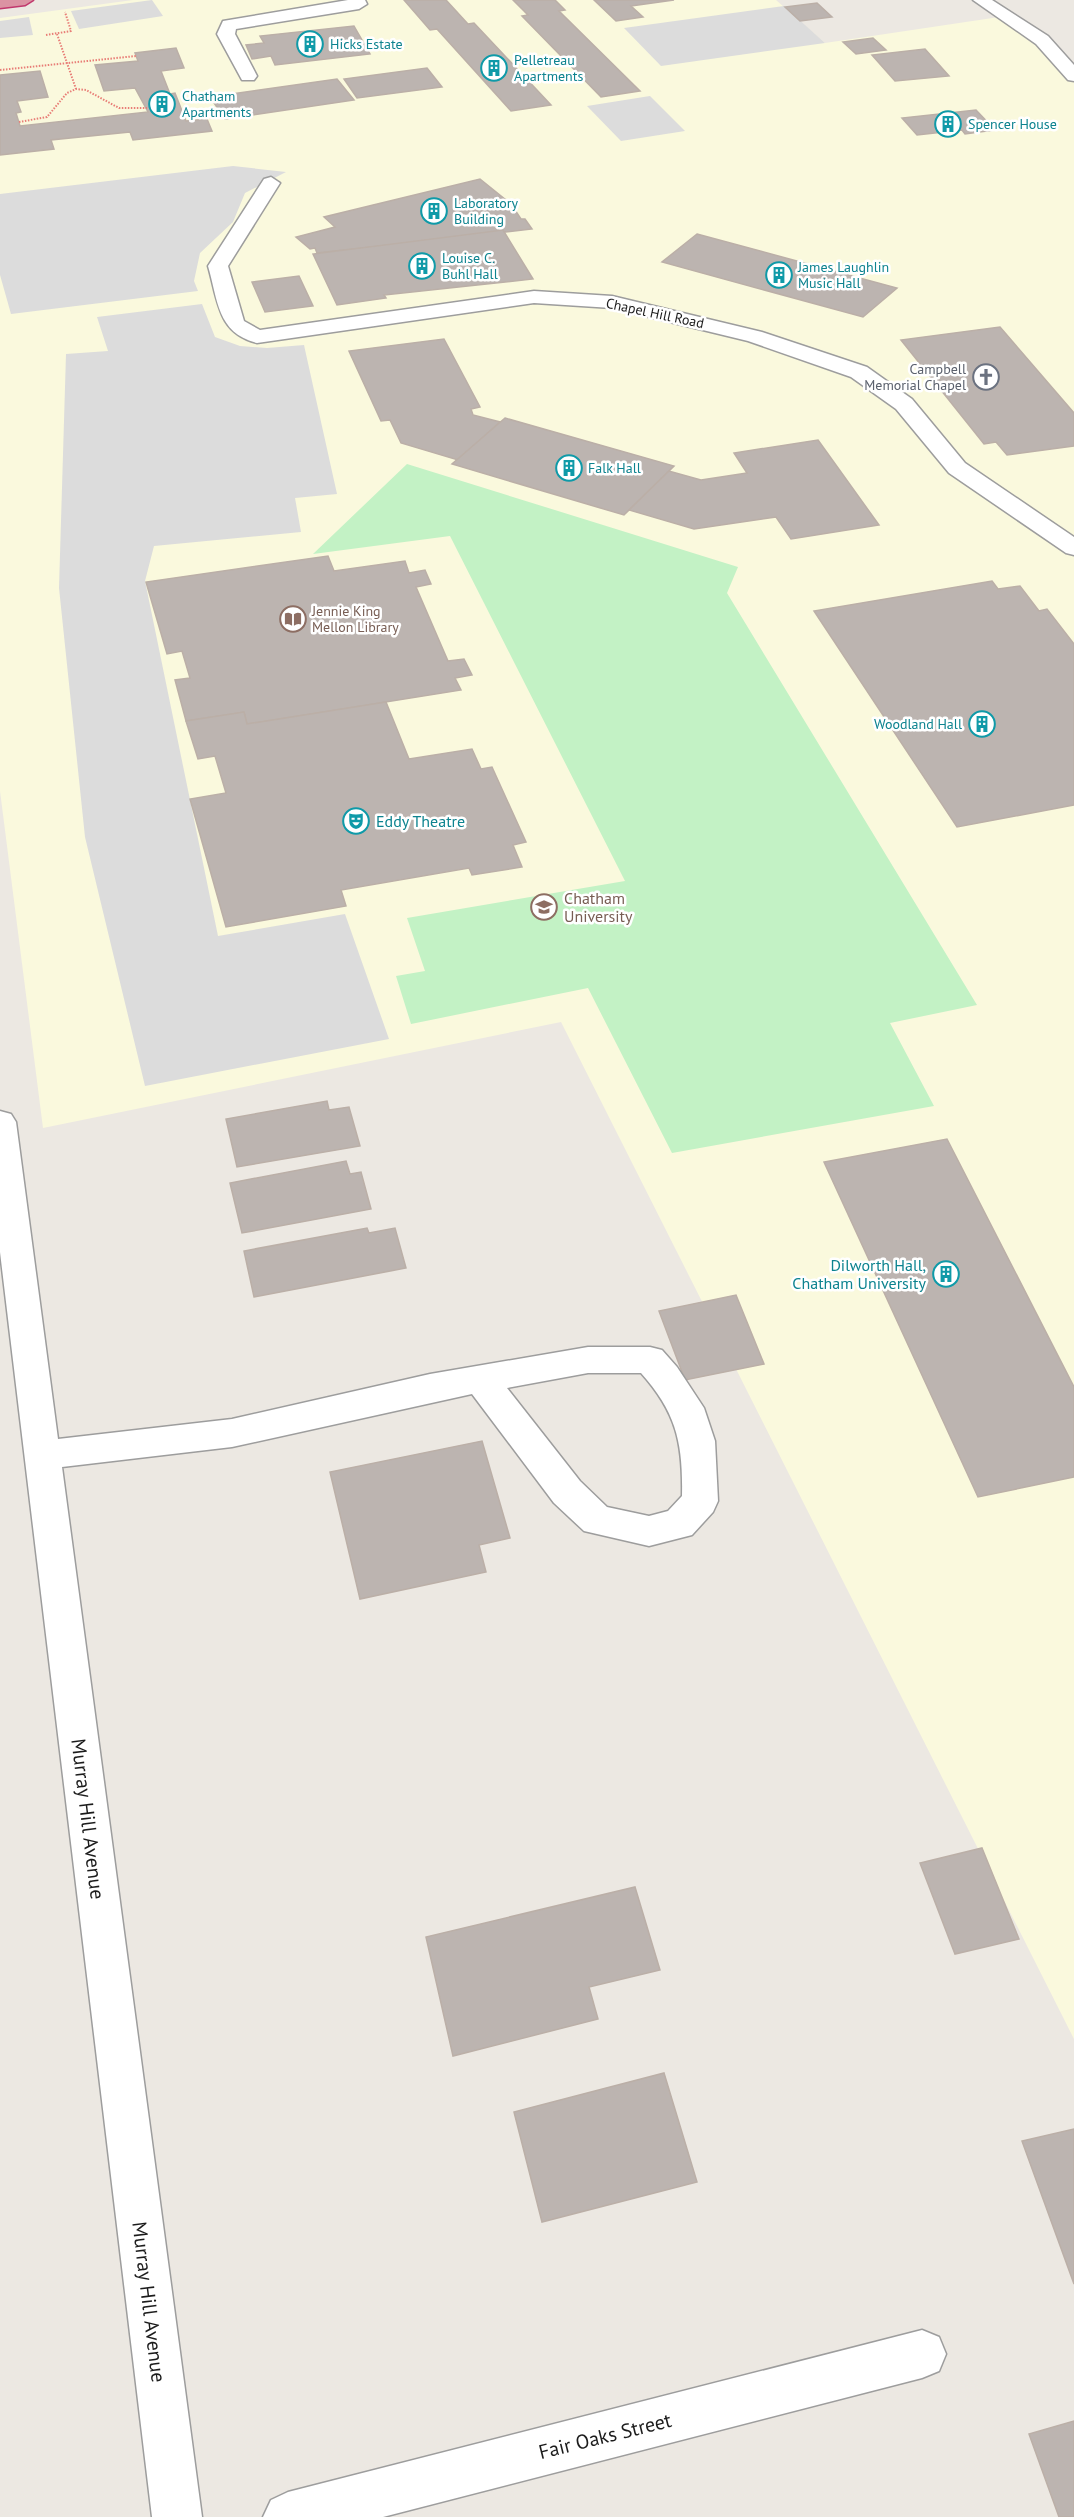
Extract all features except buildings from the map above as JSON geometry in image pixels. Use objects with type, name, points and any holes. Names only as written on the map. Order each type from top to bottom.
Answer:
[{"type":"highway","points":[[0,3],[25,0]]},
{"type":"street","points":[[248,76],[226,34],[229,25],[338,9],[359,4],[357,0]]},
{"type":"street","points":[[981,0],[1042,40],[1074,76]]},
{"type":"street","name":"Chapel Hill Road","points":[[271,183],[243,232],[219,267],[236,324],[257,337],[534,297],[612,302],[754,336],[859,372],[904,404],[957,468],[1074,548]]},
{"type":"street","name":"Murray Hill Avenue","points":[[0,1122],[177,2517]]},
{"type":"street","points":[[42,1455],[232,1433],[430,1388],[480,1379],[588,1360],[650,1360],[688,1407],[701,1462],[700,1501],[679,1524],[650,1531],[597,1520],[567,1492],[480,1379]]},
{"type":"street","name":"Fair Oaks Street","points":[[288,2517],[922,2354]]},
{"type":"path","points":[[41,34],[71,31],[66,17]]},
{"type":"path","points":[[57,34],[76,89]]},
{"type":"path","points":[[0,70],[136,56]]},
{"type":"path","points":[[19,122],[47,117],[56,110],[65,94],[76,89],[90,92],[109,105],[123,109],[147,108]]},
{"type":"shaded area","name":"Chatham University","points":[[133,0],[776,0],[825,43],[1006,16],[1074,76],[1074,2039],[561,1022],[43,1128],[0,791],[0,18]]},
{"type":"shaded area","points":[[152,0],[163,16],[79,29],[71,11]]},
{"type":"shaded area","points":[[784,6],[825,43],[661,66],[624,28]]},
{"type":"shaded area","points":[[29,17],[33,35],[0,38],[0,21]]},
{"type":"shaded area","points":[[650,96],[685,131],[621,141],[587,106]]},
{"type":"shaded area","points":[[233,166],[286,172],[245,193],[233,222],[200,253],[194,281],[198,291],[11,314],[0,275],[0,194]]},
{"type":"shaded area","points":[[202,304],[215,337],[240,346],[267,348],[304,345],[337,494],[295,498],[301,532],[154,546],[145,581],[218,936],[345,914],[389,1039],[145,1086],[85,837],[59,588],[66,354],[108,351],[97,317]]},
{"type":"green space","points":[[407,464],[738,567],[727,593],[977,1005],[890,1023],[934,1106],[672,1153],[588,988],[411,1024],[396,976],[425,971],[407,918],[625,881],[450,536],[313,554]]},
{"type":"place","name":"Hicks Estate","points":[[310,44]]},
{"type":"place","name":"Pelletreau Apartments","points":[[494,68]]},
{"type":"place","name":"Chatham Apartments","points":[[162,104]]},
{"type":"place","name":"Spencer House","points":[[948,124]]},
{"type":"place","name":"Laboratory Building","points":[[434,211]]},
{"type":"place","name":"Louise C. Buhl Hall","points":[[422,266]]},
{"type":"place","name":"James Laughlin Music Hall","points":[[779,275]]},
{"type":"place","name":"Campbell Memorial Chapel","points":[[986,377]]},
{"type":"place","name":"Falk Hall","points":[[569,468]]},
{"type":"place","name":"Jennie King Mellon Library","points":[[293,619]]},
{"type":"place","name":"Woodland Hall","points":[[982,724]]},
{"type":"place","name":"Eddy Theatre","points":[[356,821]]},
{"type":"place","name":"Chatham University","points":[[544,907]]},
{"type":"place","name":"Dilworth Hall, Chatham University","points":[[946,1274]]}]
